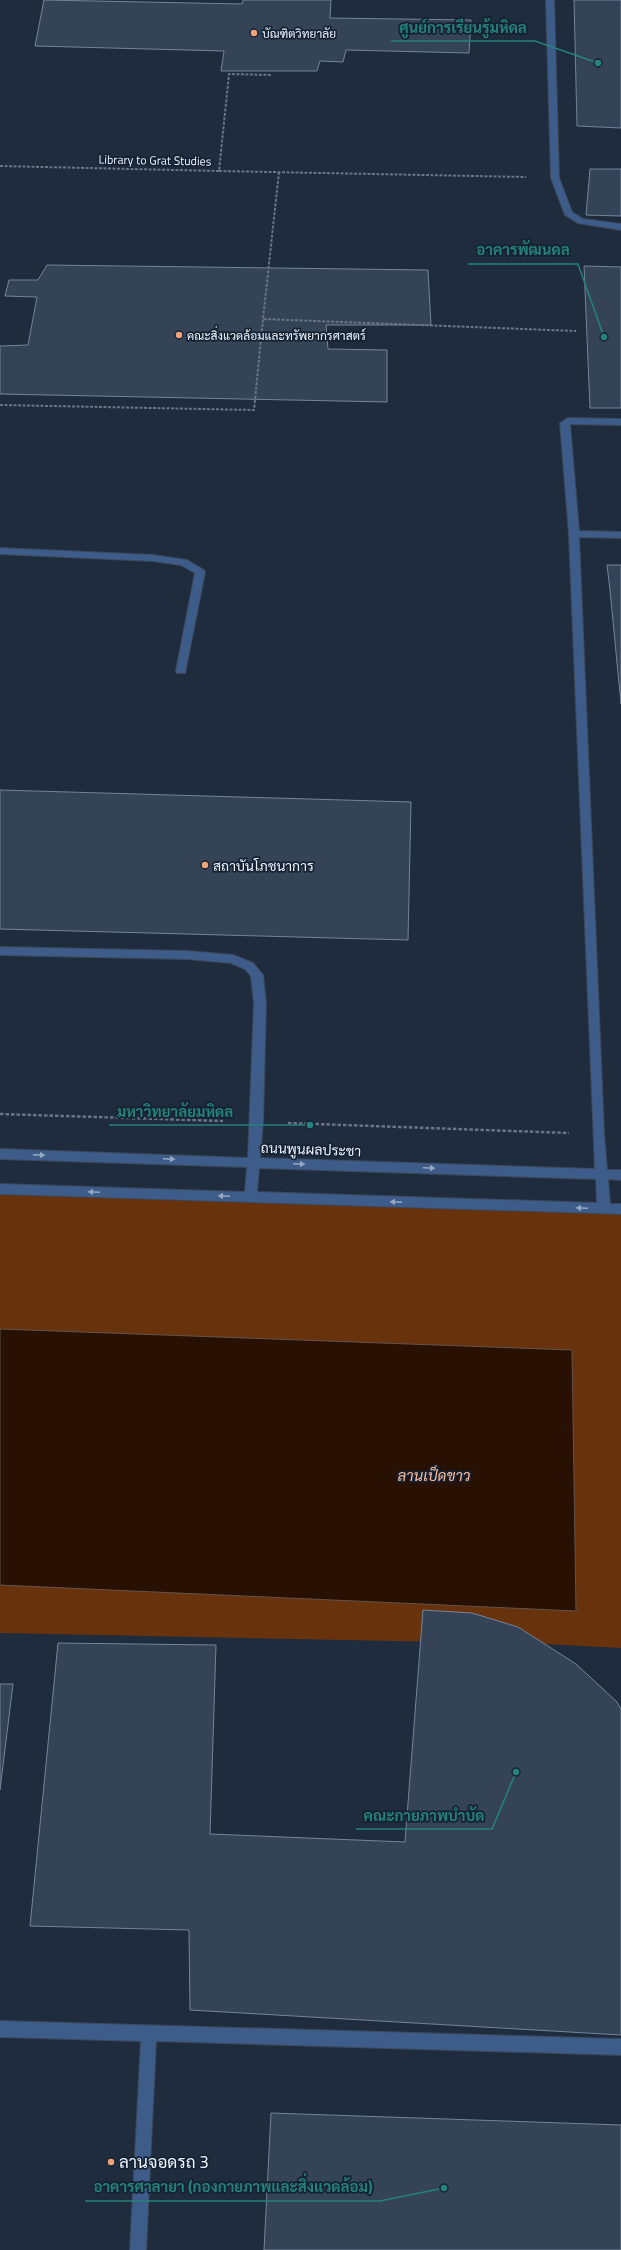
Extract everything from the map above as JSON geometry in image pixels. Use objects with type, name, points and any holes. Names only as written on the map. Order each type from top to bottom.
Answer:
[{"type":"lane","points":[[550,0],[554,178],[568,213],[581,221],[621,227]]},
{"type":"lane","points":[[604,1208],[598,1134],[574,534],[565,423],[568,421],[621,422]]},
{"type":"lane","points":[[574,534],[621,535]]},
{"type":"lane","points":[[0,551],[153,558],[184,562],[200,572],[181,672]]},
{"type":"lane","points":[[0,951],[187,955],[233,959],[249,966],[257,975],[260,985],[257,1122],[251,1197]]},
{"type":"lane","name":"ถนนพูนผลประชา","points":[[0,1154],[621,1175]]},
{"type":"lane","points":[[0,1189],[621,1209]]},
{"type":"lane","points":[[0,2029],[621,2047]]},
{"type":"lane","points":[[138,2250],[149,2034]]},
{"type":"path","name":"Library to Grat Studies","points":[[0,166],[219,171],[230,74],[272,75]]},
{"type":"path","points":[[219,171],[554,178]]},
{"type":"path","points":[[0,404],[254,410],[279,172]]},
{"type":"path","points":[[264,319],[576,331]]},
{"type":"path","points":[[0,1114],[598,1134]]},
{"type":"shaded area","points":[[0,1189],[621,1209],[621,1648],[545,1644],[0,1633]]},
{"type":"water","name":"ลานเป็ดขาว","points":[[0,1329],[572,1350],[576,1611],[0,1585]]},
{"type":"building","name":"บัณฑิตวิทยาลัย","points":[[44,0],[242,4],[243,0],[331,0],[330,18],[471,20],[469,53],[346,50],[343,62],[320,61],[317,71],[221,71],[224,51],[35,46]]},
{"type":"building","points":[[574,0],[621,0],[621,128],[577,126]]},
{"type":"building","points":[[590,169],[621,169],[621,216],[586,215]]},
{"type":"building","name":"คณะสิ่งแวดล้อมและทรัพยากรศาสตร์","points":[[47,265],[428,270],[431,325],[326,325],[328,349],[387,350],[387,402],[0,394],[0,346],[28,345],[37,297],[5,296],[9,280],[38,280]]},
{"type":"building","points":[[584,266],[621,267],[621,408],[590,408]]},
{"type":"building","points":[[607,565],[621,565],[621,704],[610,590]]},
{"type":"building","name":"สถาบันโภชนาการ","points":[[0,790],[411,802],[408,940],[0,929]]},
{"type":"building","points":[[423,1610],[472,1613],[518,1627],[576,1664],[617,1702],[621,1709],[621,2035],[190,2010],[189,1930],[30,1926],[58,1643],[216,1645],[210,1834],[405,1842]]},
{"type":"building","points":[[0,1684],[13,1684],[0,1790]]},
{"type":"building","points":[[271,2113],[621,2125],[621,2250],[264,2250]]},
{"type":"place","name":"บัณฑิตวิทยาลัย","points":[[254,33]]},
{"type":"place","name":"ศูนย์การเรียนรู้มหิดล","points":[[598,63]]},
{"type":"place","name":"คณะสิ่งแวดล้อมและทรัพยากรศาสตร์","points":[[179,335]]},
{"type":"place","name":"อาคารพัฒนดล","points":[[604,337]]},
{"type":"place","name":"สถาบันโภชนาการ","points":[[205,865]]},
{"type":"place","name":"มหาวิทยาลัยมหิดล","points":[[310,1125]]},
{"type":"place","name":"คณะกายภาพบำบัด","points":[[516,1772]]},
{"type":"place","name":"ลานจอดรถ 3","points":[[111,2162]]},
{"type":"place","name":"อาคารศาลายา (กองกายภาพและสิ่งแวดล้อม)","points":[[444,2188]]}]
